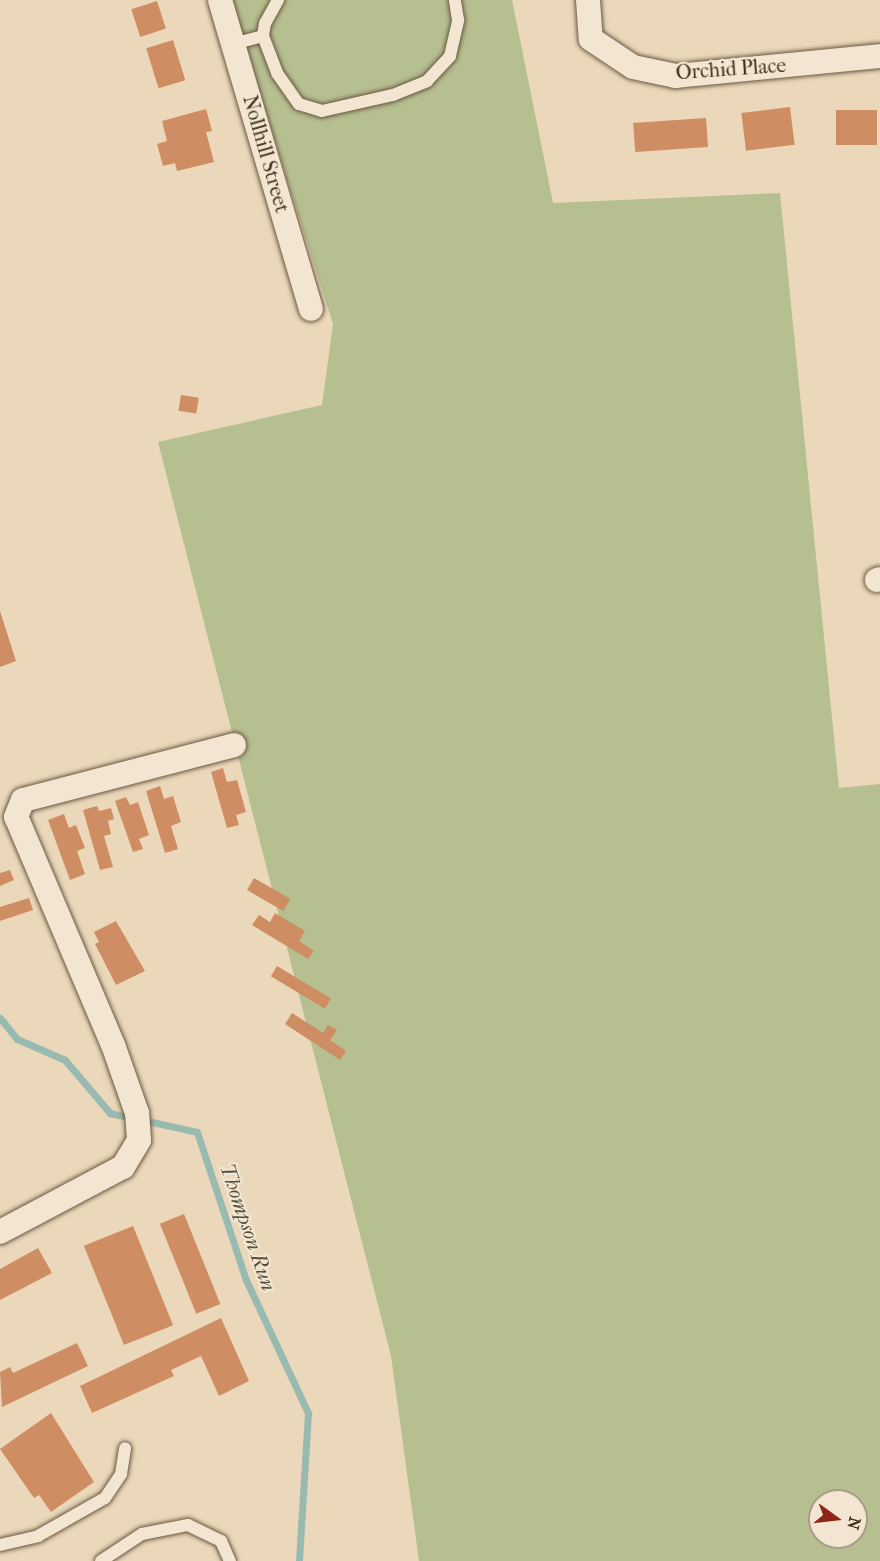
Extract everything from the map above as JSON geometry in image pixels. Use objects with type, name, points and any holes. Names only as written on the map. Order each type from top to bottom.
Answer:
[{"type":"street","name":"Nollhill Street","points":[[220,0],[310,309]]},
{"type":"street","name":"Orchid Place","points":[[588,0],[591,39],[633,67],[676,76],[880,56]]},
{"type":"street","points":[[0,1232],[123,1167],[139,1140],[137,1113],[113,1045],[16,817],[23,800],[234,745]]},
{"type":"lane","points":[[278,0],[265,23],[263,36],[289,95],[311,109],[335,110],[405,91],[436,74],[450,56],[457,32],[455,0]]},
{"type":"lane","points":[[233,44],[263,36]]},
{"type":"lane","points":[[0,1545],[38,1536],[105,1498],[121,1474],[125,1449]]},
{"type":"lane","points":[[101,1561],[142,1534],[189,1525],[221,1541],[230,1561]]},
{"type":"green space","points":[[230,0],[512,0],[553,203],[780,193],[839,788],[880,784],[880,1561],[419,1561],[391,1356],[158,442],[322,405],[333,324]]},
{"type":"building","points":[[157,1],[166,29],[140,37],[131,9]]},
{"type":"building","points":[[173,40],[185,80],[159,88],[146,48]]},
{"type":"building","points":[[790,107],[795,145],[746,151],[741,113]]},
{"type":"building","points":[[206,109],[212,131],[206,132],[214,162],[177,171],[175,163],[163,166],[157,144],[167,141],[162,121]]},
{"type":"building","points":[[836,110],[877,110],[877,145],[836,145]]},
{"type":"building","points":[[706,118],[708,147],[635,152],[633,123]]},
{"type":"building","points":[[181,395],[199,398],[196,414],[178,411]]},
{"type":"building","points":[[0,611],[16,661],[0,667]]},
{"type":"building","points":[[223,768],[227,782],[237,780],[246,812],[236,815],[239,825],[227,828],[211,772]]},
{"type":"building","points":[[160,786],[164,799],[173,796],[181,822],[171,826],[178,849],[165,853],[146,791]]},
{"type":"building","points":[[126,797],[130,805],[138,802],[149,835],[139,839],[143,849],[133,852],[115,801]]},
{"type":"building","points":[[97,806],[99,811],[111,808],[114,819],[108,821],[111,834],[104,836],[113,867],[100,870],[83,810]]},
{"type":"building","points":[[64,814],[69,828],[76,825],[85,848],[77,851],[85,874],[70,880],[48,820]]},
{"type":"building","points":[[10,870],[14,880],[0,886],[0,873]]},
{"type":"building","points":[[254,878],[290,899],[283,911],[247,890]]},
{"type":"building","points":[[29,898],[33,910],[0,921],[0,907]]},
{"type":"building","points":[[275,913],[305,931],[299,941],[314,951],[308,959],[252,925],[259,915],[270,922]]},
{"type":"building","points":[[116,921],[145,971],[116,985],[95,944],[99,942],[94,932]]},
{"type":"building","points":[[277,966],[331,998],[325,1009],[271,976]]},
{"type":"building","points":[[292,1013],[323,1033],[328,1025],[337,1030],[330,1040],[346,1051],[340,1060],[285,1024]]},
{"type":"building","points":[[184,1214],[220,1304],[196,1314],[160,1224]]},
{"type":"building","points":[[133,1226],[173,1325],[124,1345],[84,1246]]},
{"type":"building","points":[[38,1248],[52,1273],[0,1300],[0,1269]]},
{"type":"building","points":[[221,1318],[249,1381],[219,1396],[201,1356],[171,1370],[174,1376],[92,1413],[80,1386]]},
{"type":"building","points":[[77,1343],[88,1366],[2,1407],[0,1372],[10,1367],[13,1373]]},
{"type":"building","points":[[51,1413],[94,1482],[51,1512],[39,1495],[34,1498],[0,1449]]},
{"type":"waterway","name":"Thompson Run","points":[[0,1018],[17,1039],[65,1060],[110,1113],[132,1118]]},
{"type":"waterway","name":"Thompson Run","points":[[143,1120],[197,1132],[246,1280],[308,1413],[299,1561]]}]
